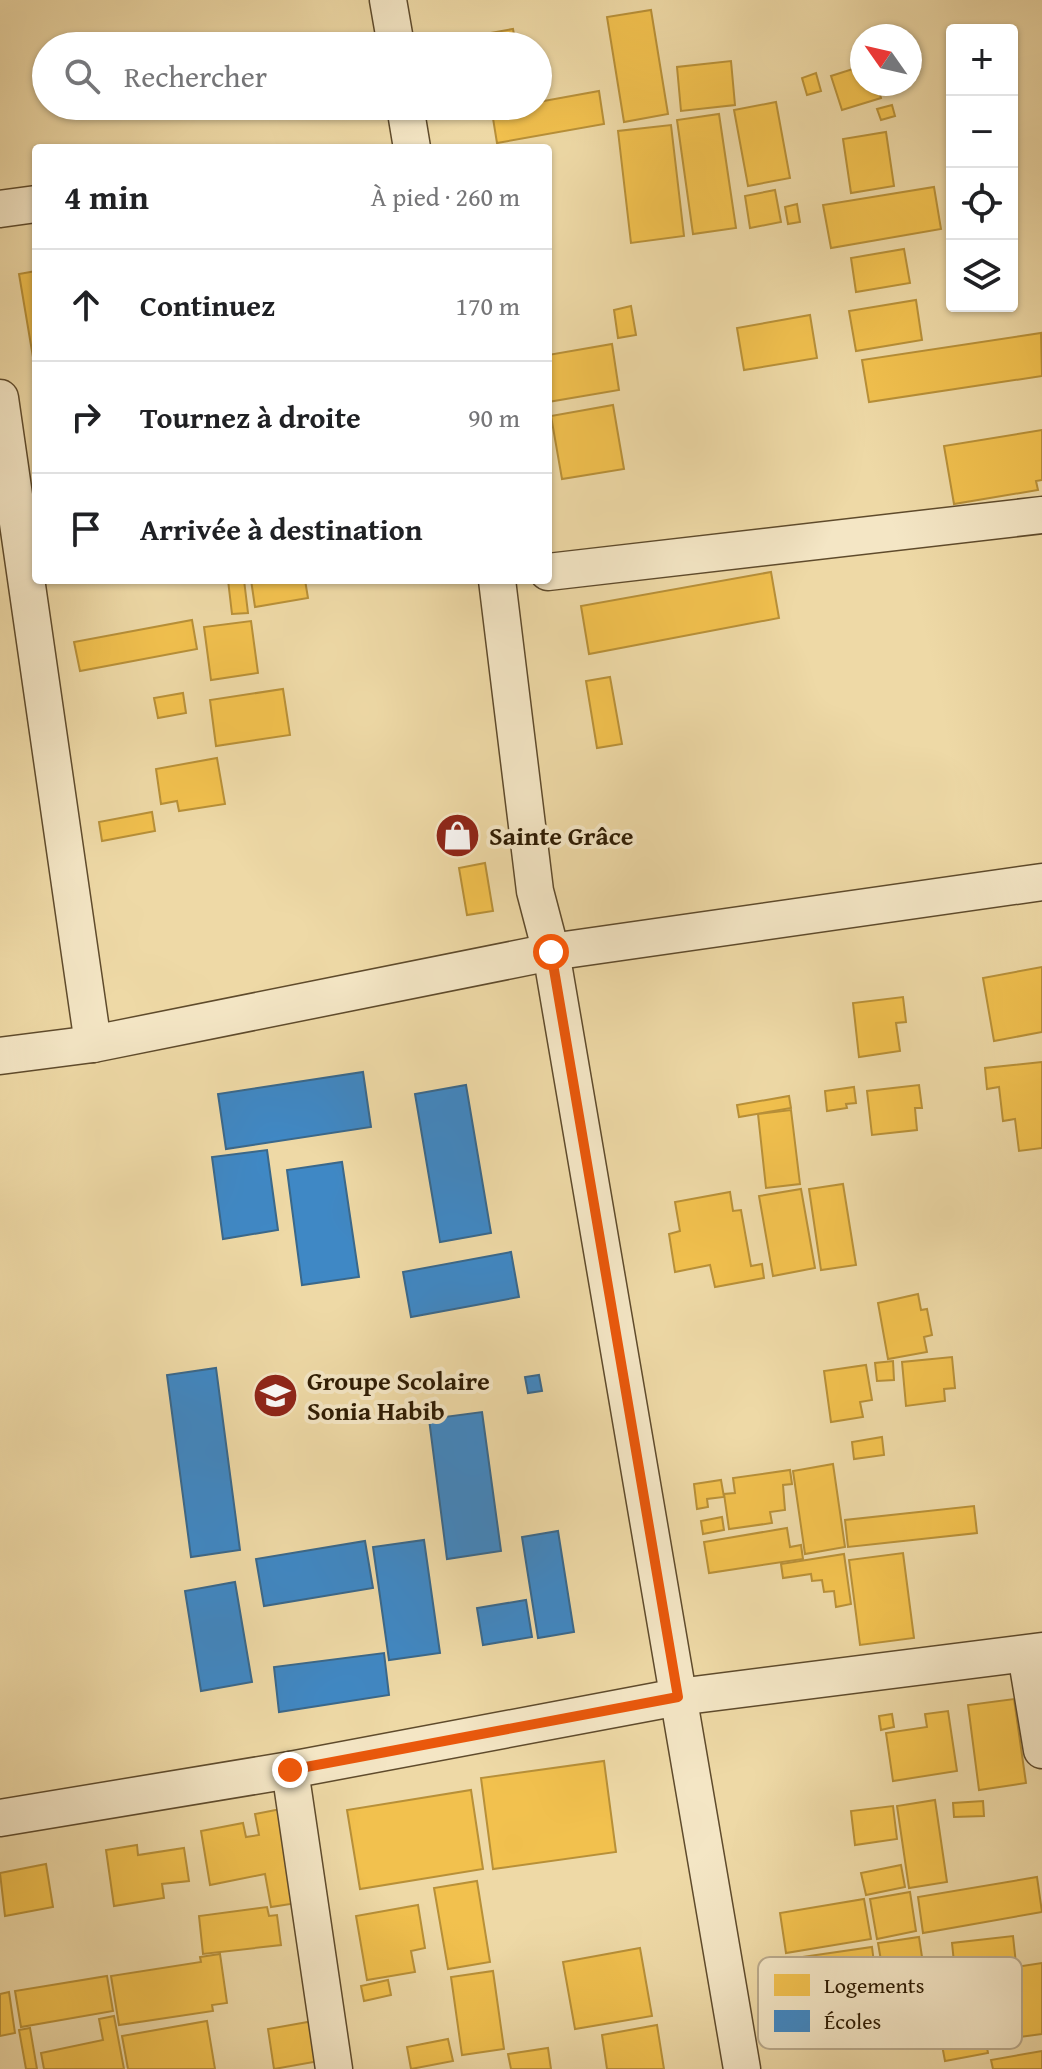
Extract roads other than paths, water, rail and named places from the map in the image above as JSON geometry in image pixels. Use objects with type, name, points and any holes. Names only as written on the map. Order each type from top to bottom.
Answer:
[{"type":"street","points":[[388,0],[394,32]]},
{"type":"street","points":[[407,120],[411,144]]},
{"type":"street","points":[[0,209],[32,205]]},
{"type":"street","points":[[0,398],[93,1044]]},
{"type":"street","points":[[552,572],[1042,515]]},
{"type":"street","points":[[497,584],[535,891],[551,952],[742,2069]]},
{"type":"street","points":[[0,1056],[93,1044],[551,952],[1005,890],[1042,882]]},
{"type":"street","points":[[0,1818],[290,1770],[678,1697],[1034,1653],[1042,1750]]},
{"type":"street","points":[[290,1770],[334,2069]]},
{"type":"place","name":"Sainte Grâce","points":[[458,835]]},
{"type":"place","name":"Groupe Scolaire Sonia Habib","points":[[276,1395]]}]
